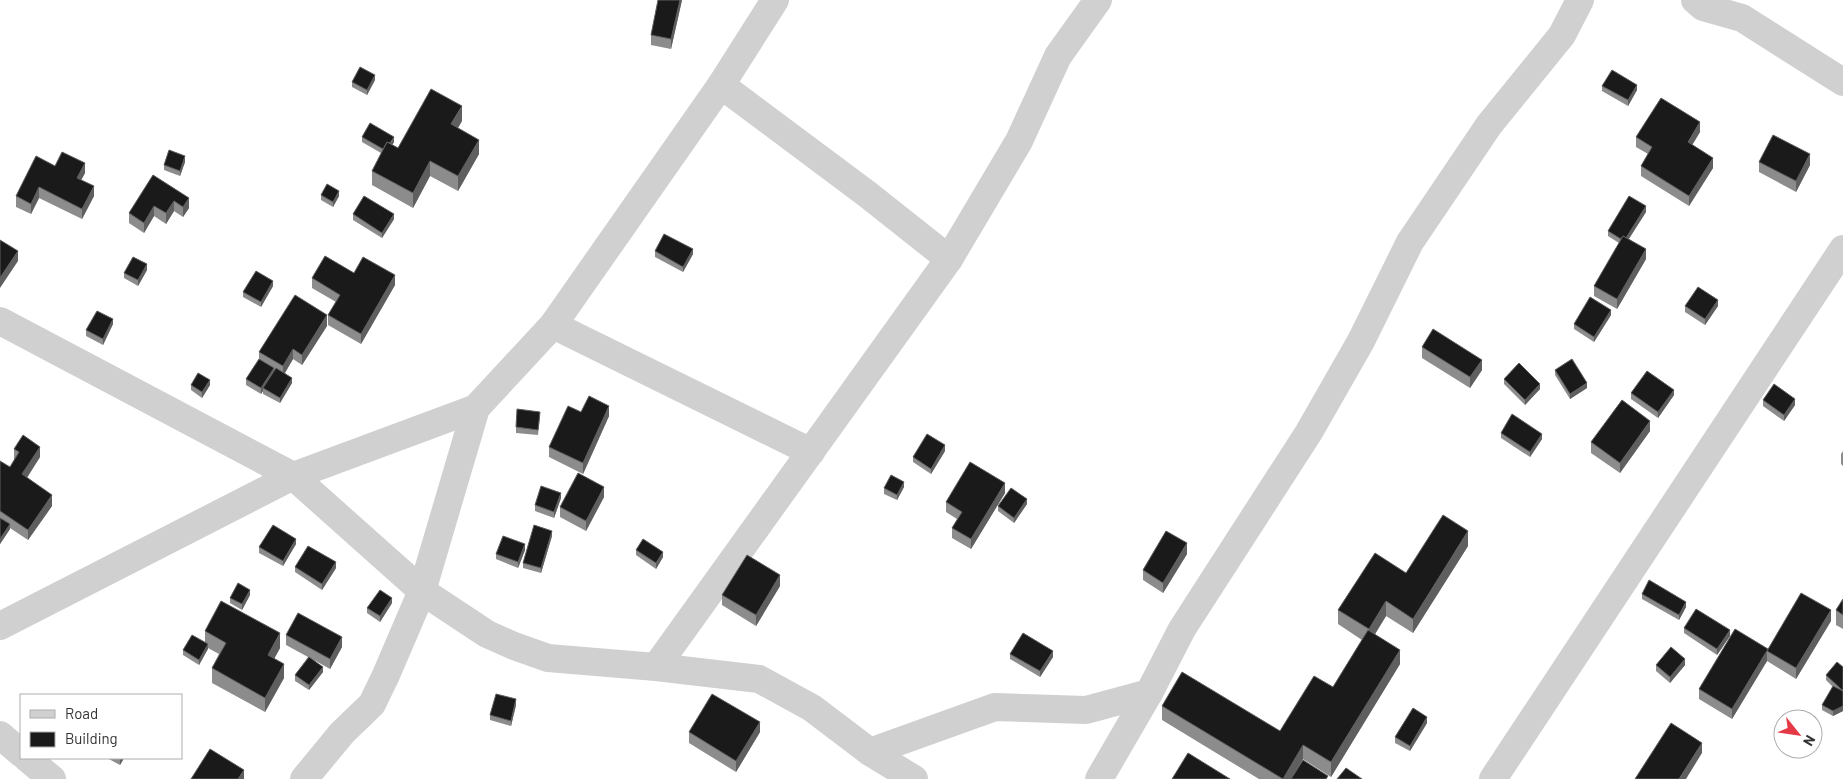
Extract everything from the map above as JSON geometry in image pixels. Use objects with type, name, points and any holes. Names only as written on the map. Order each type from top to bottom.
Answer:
[{"type":"street","points":[[304,779],[342,733],[372,704],[422,591],[476,408],[553,325],[721,85],[774,0]]},
{"type":"street","points":[[656,667],[949,259],[1019,141],[1058,56],[1098,0]]},
{"type":"street","points":[[1099,779],[1149,693],[1182,629],[1309,432],[1361,341],[1410,242],[1489,125],[1562,35],[1580,0]]},
{"type":"street","points":[[1695,0],[1703,7],[1742,18],[1843,82]]},
{"type":"street","points":[[721,85],[868,194],[949,259]]},
{"type":"street","points":[[1493,779],[1843,249]]},
{"type":"street","points":[[0,321],[294,476],[422,591],[487,634],[548,658],[656,667],[759,679],[812,708],[870,752],[914,779]]},
{"type":"street","points":[[553,325],[811,452]]},
{"type":"street","points":[[0,626],[294,476],[476,408]]},
{"type":"street","points":[[870,752],[994,707],[1086,710],[1149,693]]},
{"type":"street","points":[[0,735],[20,752]]},
{"type":"street","points":[[28,759],[52,779]]},
{"type":"building","points":[[658,0],[680,0],[671,39],[651,35]]},
{"type":"building","points":[[360,67],[375,75],[367,90],[352,82]]},
{"type":"building","points":[[1612,70],[1637,85],[1628,100],[1602,86]]},
{"type":"building","points":[[431,89],[462,106],[451,124],[479,140],[458,176],[430,161],[413,193],[372,171],[387,142],[398,148]]},
{"type":"building","points":[[1661,98],[1700,122],[1688,142],[1713,158],[1689,196],[1641,166],[1652,147],[1636,137]]},
{"type":"building","points":[[370,123],[394,137],[390,143],[387,142],[383,149],[362,137]]},
{"type":"building","points":[[1773,135],[1810,154],[1796,181],[1759,162]]},
{"type":"building","points":[[169,150],[185,156],[180,171],[164,165]]},
{"type":"building","points":[[62,152],[85,163],[77,178],[94,186],[82,209],[39,187],[31,204],[16,196],[36,156],[55,166]]},
{"type":"building","points":[[153,175],[189,198],[183,207],[174,201],[166,213],[154,206],[144,223],[129,213]]},
{"type":"building","points":[[327,184],[339,191],[333,202],[321,195]]},
{"type":"building","points":[[364,196],[394,214],[382,233],[353,214]]},
{"type":"building","points":[[1629,196],[1646,206],[1626,238],[1623,236],[1621,239],[1608,231]]},
{"type":"building","points":[[664,234],[693,249],[683,267],[655,251]]},
{"type":"building","points":[[1623,236],[1646,249],[1617,299],[1594,286]]},
{"type":"building","points":[[0,240],[18,251],[0,278]]},
{"type":"building","points":[[325,256],[354,273],[363,257],[395,275],[361,334],[328,315],[340,295],[312,278]]},
{"type":"building","points":[[133,257],[147,264],[138,280],[124,273]]},
{"type":"building","points":[[256,271],[273,281],[261,302],[243,292]]},
{"type":"building","points":[[1698,287],[1718,300],[1705,319],[1685,306]]},
{"type":"building","points":[[295,295],[327,315],[302,355],[293,349],[283,366],[259,352]]},
{"type":"building","points":[[1590,297],[1611,310],[1594,337],[1574,324]]},
{"type":"building","points":[[97,311],[113,319],[103,339],[86,330]]},
{"type":"building","points":[[1433,329],[1482,360],[1470,377],[1422,347]]},
{"type":"building","points":[[259,359],[274,368],[261,388],[246,379]]},
{"type":"building","points":[[1572,359],[1587,383],[1570,394],[1555,370]]},
{"type":"building","points":[[1519,363],[1540,384],[1525,400],[1504,379]]},
{"type":"building","points":[[276,368],[292,378],[280,398],[263,388]]},
{"type":"building","points":[[1647,371],[1674,390],[1658,412],[1631,393]]},
{"type":"building","points":[[198,373],[210,380],[202,392],[191,385]]},
{"type":"building","points":[[1774,384],[1795,399],[1784,415],[1763,400]]},
{"type":"building","points":[[589,396],[609,406],[583,463],[549,447],[568,406],[581,412]]},
{"type":"building","points":[[1622,400],[1650,421],[1620,463],[1591,442]]},
{"type":"building","points":[[517,409],[540,412],[538,430],[516,427]]},
{"type":"building","points":[[1512,414],[1542,434],[1530,452],[1501,433]]},
{"type":"building","points":[[927,434],[945,445],[931,469],[913,457]]},
{"type":"building","points":[[23,435],[40,447],[22,474],[52,495],[28,530],[0,511],[0,461],[10,467],[19,452],[14,449]]},
{"type":"building","points":[[970,462],[1005,483],[971,539],[952,528],[962,512],[946,502]]},
{"type":"building","points":[[578,473],[604,487],[586,521],[560,507]]},
{"type":"building","points":[[891,475],[904,482],[897,495],[884,488]]},
{"type":"building","points":[[541,486],[561,493],[554,512],[535,505]]},
{"type":"building","points":[[1011,488],[1027,499],[1014,518],[998,506]]},
{"type":"building","points":[[1443,515],[1468,531],[1413,619],[1386,601],[1369,629],[1338,610],[1375,553],[1406,573]]},
{"type":"building","points":[[0,518],[10,524],[0,539]]},
{"type":"building","points":[[273,525],[296,539],[283,561],[259,547]]},
{"type":"building","points":[[534,525],[552,531],[541,568],[523,563]]},
{"type":"building","points":[[1166,531],[1187,543],[1163,583],[1143,570]]},
{"type":"building","points":[[503,536],[525,544],[518,562],[496,554]]},
{"type":"building","points":[[643,539],[663,552],[656,563],[636,550]]},
{"type":"building","points":[[308,546],[336,562],[322,584],[295,567]]},
{"type":"building","points":[[747,555],[780,575],[756,615],[722,595]]},
{"type":"building","points":[[1649,580],[1686,602],[1679,615],[1642,594]]},
{"type":"building","points":[[238,583],[250,590],[242,604],[230,598]]},
{"type":"building","points":[[380,590],[392,598],[380,616],[367,608]]},
{"type":"building","points":[[1801,593],[1831,610],[1796,668],[1767,651]]},
{"type":"building","points":[[1843,599],[1843,615],[1836,610]]},
{"type":"building","points":[[221,601],[280,633],[268,655],[284,664],[265,698],[212,668],[226,643],[205,631]]},
{"type":"building","points":[[1696,609],[1730,630],[1717,649],[1684,628]]},
{"type":"building","points":[[298,613],[342,637],[330,659],[286,635]]},
{"type":"building","points":[[1735,629],[1768,649],[1732,709],[1699,689]]},
{"type":"building","points":[[1368,630],[1400,650],[1331,762],[1303,745],[1283,779],[1162,706],[1182,672],[1280,731],[1314,676],[1333,687]]},
{"type":"building","points":[[1023,633],[1053,651],[1040,671],[1010,654]]},
{"type":"building","points":[[192,635],[208,644],[199,660],[183,650]]},
{"type":"building","points":[[1671,647],[1685,659],[1670,677],[1656,665]]},
{"type":"building","points":[[309,657],[323,667],[309,685],[295,675]]},
{"type":"building","points":[[1837,662],[1843,667],[1842,690],[1826,675]]},
{"type":"building","points":[[1833,686],[1843,691],[1843,706],[1833,711],[1822,705]]},
{"type":"building","points":[[496,694],[516,699],[511,721],[490,715]]},
{"type":"building","points":[[712,694],[760,722],[736,761],[689,732]]},
{"type":"building","points":[[1413,708],[1427,717],[1410,746],[1395,737]]},
{"type":"building","points":[[1671,723],[1702,743],[1679,779],[1635,779]]},
{"type":"building","points":[[210,749],[244,770],[238,779],[191,779]]},
{"type":"building","points":[[1188,753],[1230,779],[1172,779]]},
{"type":"building","points":[[1303,760],[1328,776],[1326,779],[1291,779]]},
{"type":"building","points":[[1346,768],[1362,779],[1337,779]]}]
